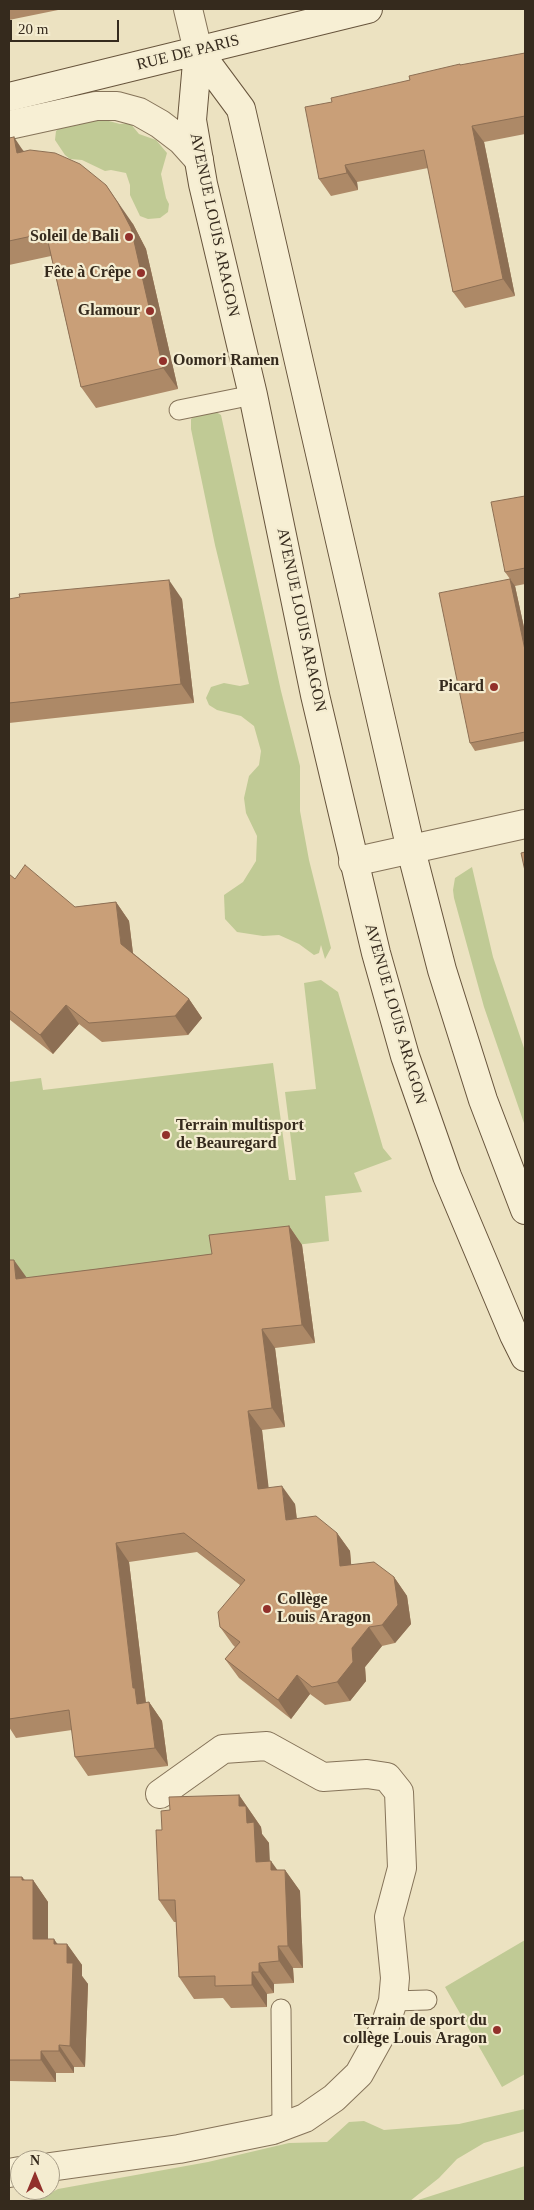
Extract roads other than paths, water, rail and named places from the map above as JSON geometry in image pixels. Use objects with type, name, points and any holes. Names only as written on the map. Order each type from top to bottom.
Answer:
[{"type":"main road","points":[[188,9],[198,51],[241,109],[411,850],[442,970],[477,1082],[525,1210]]},
{"type":"main road","name":"RUE DE PARIS","points":[[9,97],[368,9]]},
{"type":"main road","name":"AVENUE LOUIS ARAGON","points":[[198,51],[192,120],[202,184],[253,395],[315,695],[353,862],[405,1056],[427,1120],[447,1176],[514,1335],[525,1356]]},
{"type":"main road","points":[[9,125],[96,106],[117,106],[139,112],[160,124],[181,140],[198,160]]},
{"type":"main road","points":[[353,862],[525,824]]},
{"type":"main road","points":[[60,2166],[179,2149],[282,2127],[304,2118],[334,2098],[359,2074],[384,2029],[393,2001],[395,1978],[389,1917],[402,1868],[399,1792],[387,1777],[367,1774],[322,1777],[266,1746],[222,1750],[160,1794]]},
{"type":"lane","points":[[179,410],[253,395]]},
{"type":"lane","points":[[393,2001],[427,2000]]},
{"type":"lane","points":[[281,2009],[282,2127]]},
{"type":"place","name":"Soleil de Bali","points":[[129,237]]},
{"type":"place","name":"Fête à Crêpe","points":[[141,273]]},
{"type":"place","name":"Glamour","points":[[150,311]]},
{"type":"place","name":"Oomori Ramen","points":[[163,361]]},
{"type":"place","name":"Picard","points":[[494,687]]},
{"type":"place","name":"Terrain multisport de Beauregard","points":[[166,1135]]},
{"type":"place","name":"Collège Louis Aragon","points":[[267,1609]]},
{"type":"place","name":"Terrain de sport du collège Louis Aragon","points":[[497,2030]]}]
